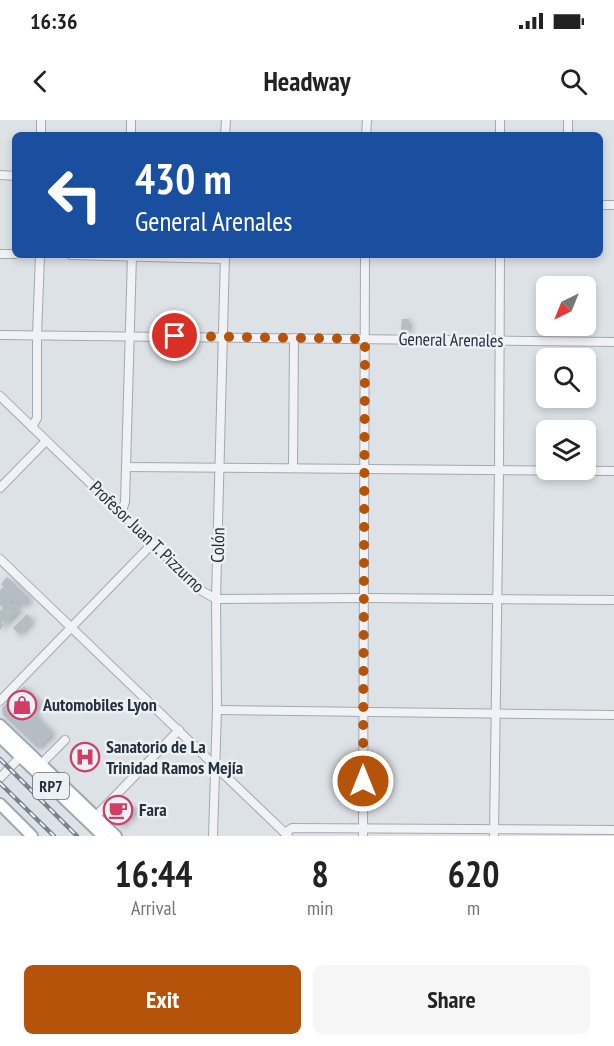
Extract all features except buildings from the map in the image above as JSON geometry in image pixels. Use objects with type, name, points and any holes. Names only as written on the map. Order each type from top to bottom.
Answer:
[{"type":"main road","name":"RP7","points":[[0,725],[41,764],[92,820],[103,836]]},
{"type":"main road","name":"RP7","points":[[0,737],[92,820],[116,836]]},
{"type":"main road","points":[[0,804],[32,836]]},
{"type":"street","points":[[32,427],[36,418],[40,258]]},
{"type":"street","points":[[121,513],[125,502],[132,258]]},
{"type":"street","name":"Colón","points":[[213,836],[217,710],[216,599],[225,258]]},
{"type":"street","points":[[363,832],[365,258]]},
{"type":"street","points":[[494,833],[500,258]]},
{"type":"street","name":"General Arenales","points":[[0,335],[614,342]]},
{"type":"street","points":[[293,468],[294,338]]},
{"type":"street","name":"Profesor Juan T. Pizzurno","points":[[0,396],[202,591],[216,599],[614,600]]},
{"type":"street","points":[[0,488],[46,441]]},
{"type":"street","points":[[126,467],[614,471]]},
{"type":"street","points":[[0,701],[152,544]]},
{"type":"street","points":[[0,559],[287,834],[292,828],[363,832],[494,833],[614,830]]},
{"type":"street","points":[[217,710],[614,715]]},
{"type":"street","points":[[92,820],[179,730]]},
{"type":"street","points":[[41,764],[64,740]]},
{"type":"street","points":[[0,778],[21,756]]},
{"type":"railway","points":[[0,759],[77,836]]},
{"type":"railway","points":[[0,783],[54,836]]},
{"type":"place","name":"Automobiles Lyon","points":[[22,705]]},
{"type":"place","name":"Sanatorio de La Trinidad Ramos Mejía","points":[[85,757]]},
{"type":"place","name":"Fara","points":[[118,810]]},
{"type":"route","points":[[175,336],[365,339],[363,781]]}]
